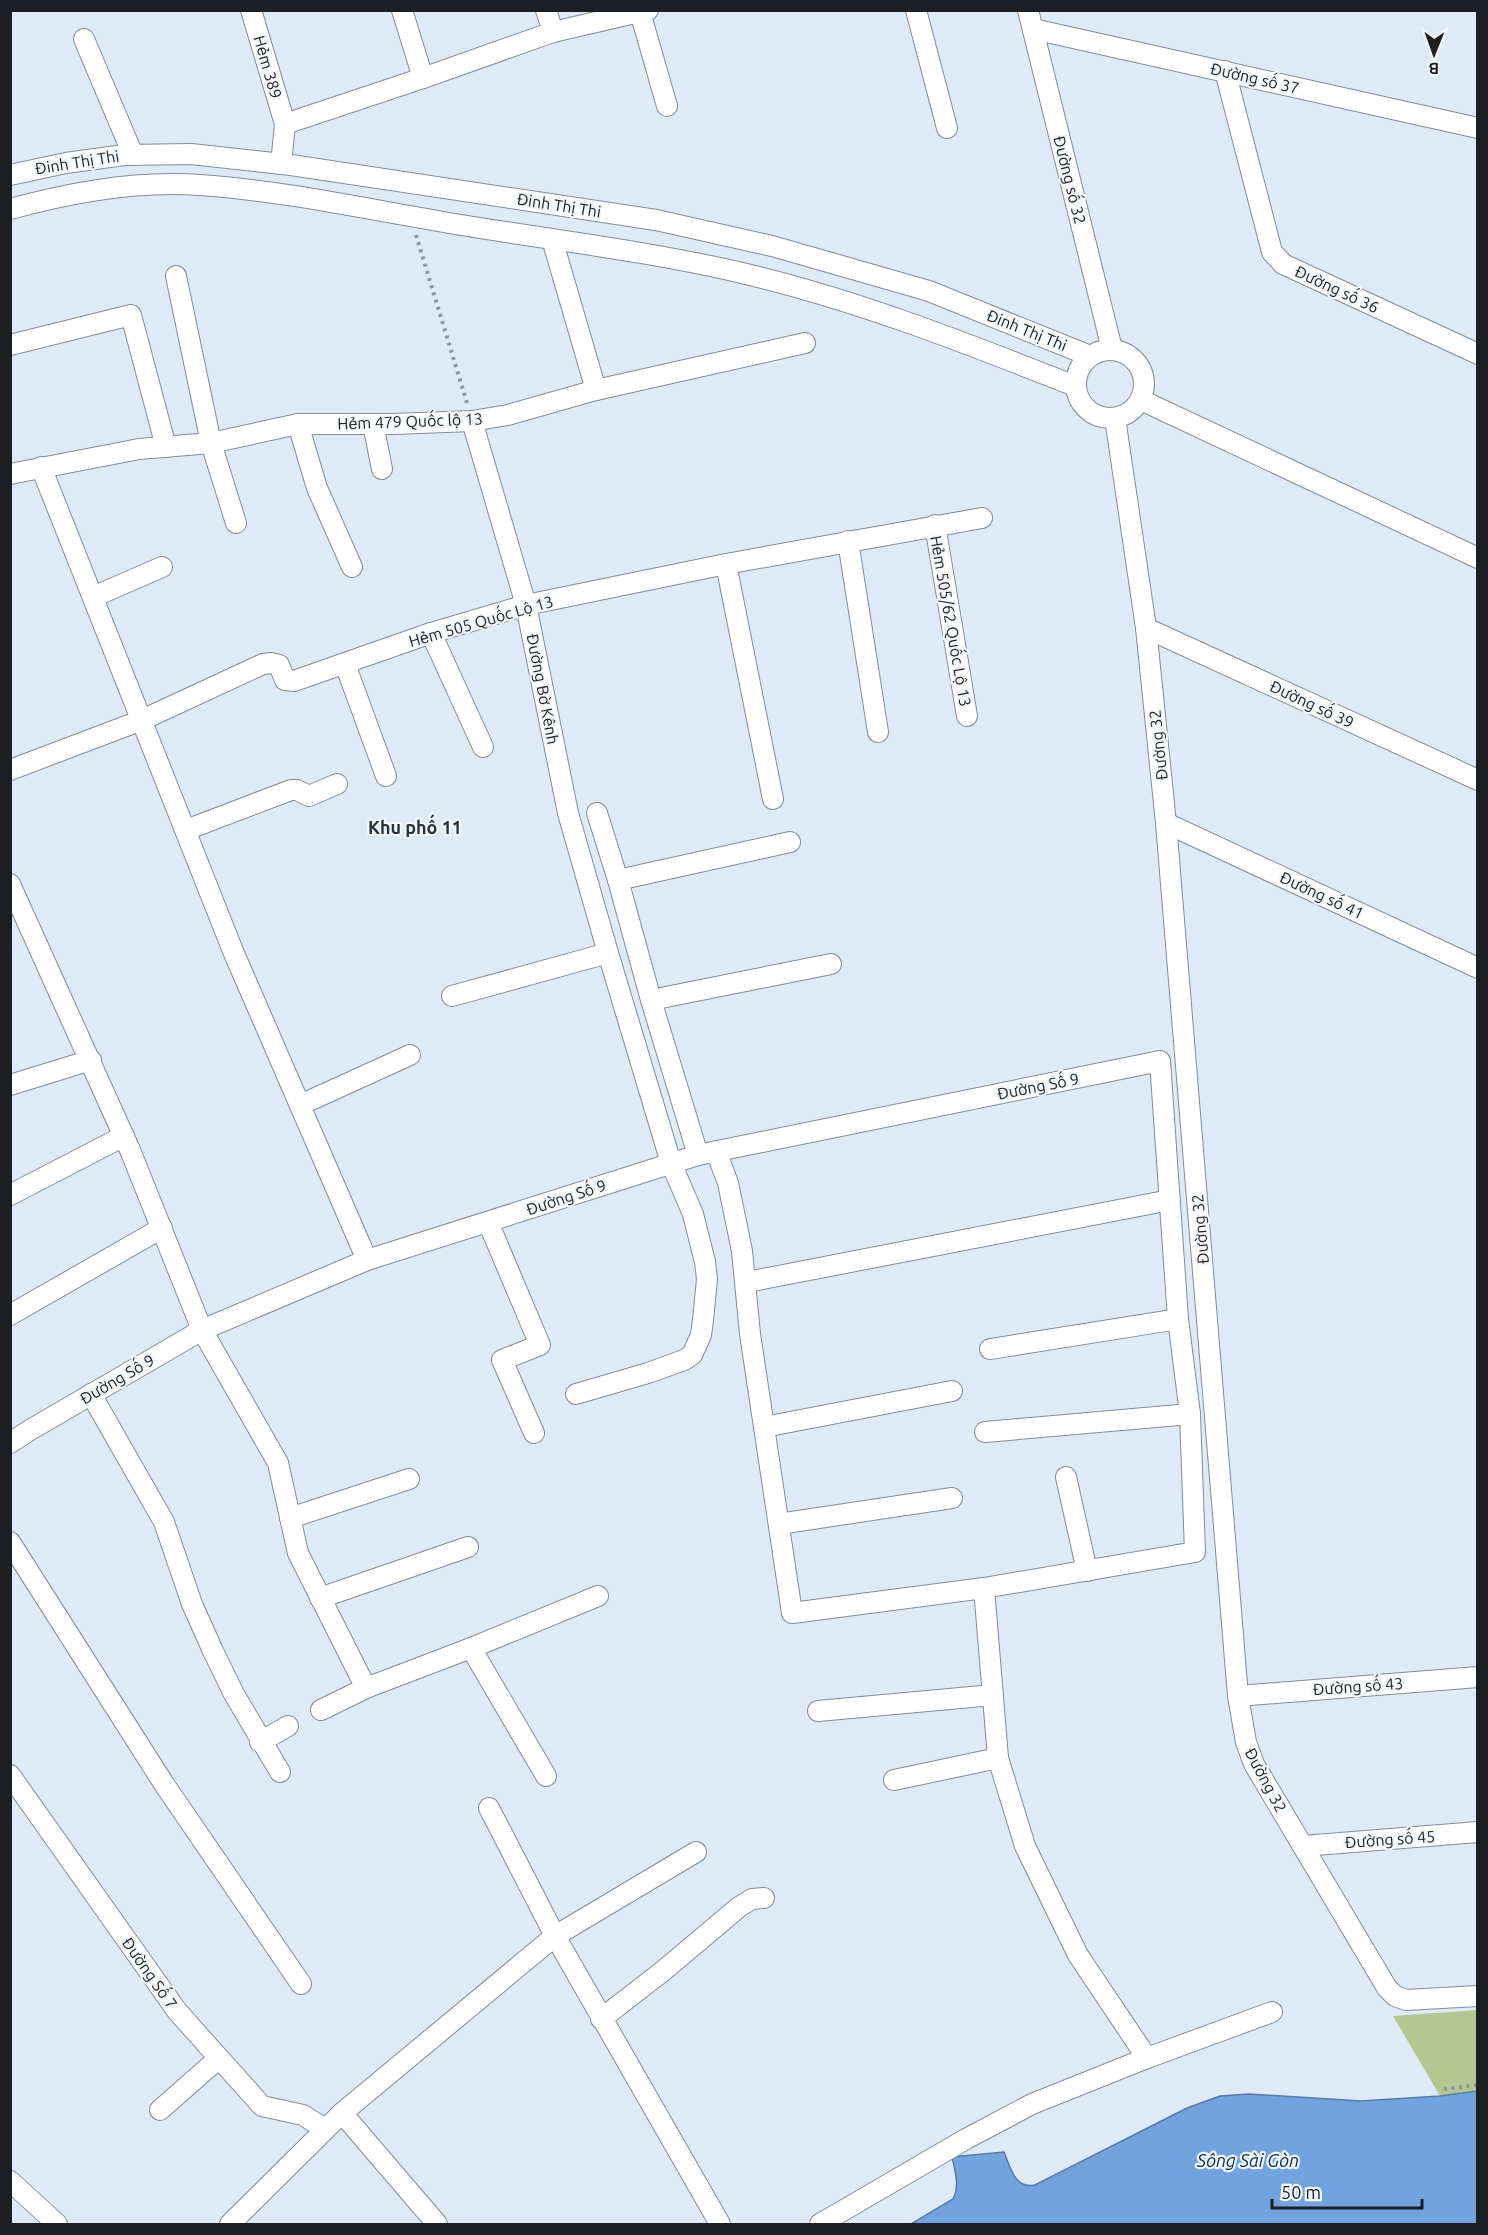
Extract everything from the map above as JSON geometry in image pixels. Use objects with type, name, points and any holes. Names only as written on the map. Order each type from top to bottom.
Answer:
[{"type":"street","name":"Hẻm 389","points":[[251,10],[285,124]]},
{"type":"street","points":[[402,10],[423,78]]},
{"type":"street","points":[[546,10],[553,32]]},
{"type":"street","points":[[916,10],[947,129]]},
{"type":"street","points":[[281,164],[285,124],[553,32],[644,11],[667,106]]},
{"type":"street","name":"Đường số 37","points":[[1031,20],[1225,71],[1478,128]]},
{"type":"street","name":"Đường số 32","points":[[1031,20],[1112,349]]},
{"type":"street","points":[[84,39],[133,155]]},
{"type":"street","name":"Đường số 36","points":[[1225,71],[1272,252],[1283,264],[1478,354]]},
{"type":"street","name":"Đinh Thị Thi","points":[[10,175],[66,163],[133,155],[191,154],[281,164],[656,220],[772,246],[929,291],[1090,356]]},
{"type":"street","name":"Đinh Thị Thi","points":[[10,209],[103,189],[163,184],[199,184],[275,193],[552,239],[696,263],[744,273],[820,294],[941,333],[1075,386]]},
{"type":"street","points":[[552,239],[596,390]]},
{"type":"street","points":[[176,276],[211,444],[237,523]]},
{"type":"street","points":[[10,345],[130,315],[166,447]]},
{"type":"street","name":"Hẻm 479 Quốc lộ 13","points":[[10,474],[139,449],[211,444],[298,424],[472,421],[508,415],[596,390],[805,343]]},
{"type":"street","points":[[1112,349],[1124,352],[1134,359],[1141,368],[1144,378],[1141,400],[1126,415],[1115,418],[1094,415],[1084,408],[1075,386],[1076,375],[1081,364],[1090,356],[1112,349]]},
{"type":"street","points":[[1141,400],[1478,558]]},
{"type":"street","name":"Đường 32","points":[[1115,418],[1146,628],[1166,823],[1238,1696],[1246,1742],[1254,1764],[1387,1989],[1400,1998],[1418,2001],[1478,1996]]},
{"type":"street","name":"Đường Bờ Kênh","points":[[472,421],[526,605],[568,813],[671,1163],[693,1214],[707,1279],[700,1335],[692,1355],[648,1373],[576,1394]]},
{"type":"street","points":[[298,424],[317,489],[352,567]]},
{"type":"street","points":[[373,424],[382,469]]},
{"type":"street","points":[[41,467],[233,951],[367,1260]]},
{"type":"street","name":"Hẻm 505 Quốc Lộ 13","points":[[10,770],[142,720],[263,664],[279,665],[285,680],[289,681],[431,633],[526,605],[726,564],[981,518]]},
{"type":"street","name":"Hẻm 505/62 Quốc Lộ 13","points":[[935,525],[967,716]]},
{"type":"street","points":[[848,541],[878,732]]},
{"type":"street","points":[[726,564],[772,799]]},
{"type":"street","points":[[93,597],[162,567]]},
{"type":"street","name":"Đường số 39","points":[[1146,628],[1478,780]]},
{"type":"street","points":[[431,633],[483,747]]},
{"type":"street","points":[[345,663],[386,776]]},
{"type":"street","points":[[186,830],[291,790],[297,790],[309,796],[337,784]]},
{"type":"street","points":[[597,813],[651,1000],[707,1153],[728,1183],[733,1203],[747,1282],[750,1334],[792,1613],[984,1588],[1195,1552],[1190,1414],[1178,1320],[1170,1200],[747,1282]]},
{"type":"street","name":"Đường số 41","points":[[1166,823],[1478,968]]},
{"type":"street","points":[[618,880],[790,842]]},
{"type":"street","points":[[10,884],[124,1136],[202,1330],[278,1463],[298,1553],[366,1688]]},
{"type":"street","points":[[452,996],[608,953]]},
{"type":"street","points":[[651,1000],[831,964]]},
{"type":"street","points":[[300,1105],[410,1054]]},
{"type":"street","points":[[10,1085],[91,1060]]},
{"type":"street","name":"Đường Số 9","points":[[10,1443],[202,1330],[367,1260],[707,1153],[1160,1061],[1170,1200]]},
{"type":"street","points":[[10,1196],[124,1136]]},
{"type":"street","points":[[488,1222],[540,1345],[502,1360],[534,1433]]},
{"type":"street","points":[[10,1315],[162,1228]]},
{"type":"street","points":[[990,1349],[1178,1320]]},
{"type":"street","points":[[764,1427],[951,1391]]},
{"type":"street","points":[[91,1394],[164,1522],[192,1604],[213,1651],[260,1742],[280,1772]]},
{"type":"street","points":[[985,1432],[1190,1414]]},
{"type":"street","points":[[1066,1477],[1088,1571]]},
{"type":"street","points":[[290,1518],[409,1479]]},
{"type":"street","points":[[779,1524],[952,1498]]},
{"type":"street","points":[[10,1542],[164,1784],[301,1984]]},
{"type":"street","points":[[320,1598],[468,1547]]},
{"type":"street","points":[[984,1588],[998,1758],[1025,1846],[1078,1955],[1146,2058]]},
{"type":"street","points":[[321,1710],[366,1688],[598,1596]]},
{"type":"street","points":[[471,1648],[546,1776]]},
{"type":"street","name":"Đường số 43","points":[[1238,1696],[1478,1677]]},
{"type":"street","points":[[818,1711],[993,1695]]},
{"type":"street","points":[[260,1742],[288,1726]]},
{"type":"street","points":[[894,1780],[998,1758]]},
{"type":"street","name":"Đường Số 7","points":[[10,1775],[177,2011],[262,2106],[303,2115],[325,2128]]},
{"type":"street","points":[[489,1808],[601,2019],[720,2224]]},
{"type":"street","name":"Đường số 45","points":[[1303,1846],[1478,1832]]},
{"type":"street","points":[[230,2224],[325,2128],[555,1936],[696,1852]]},
{"type":"street","points":[[601,2019],[663,1971],[739,1907],[752,1899],[764,1898]]},
{"type":"street","points":[[820,2224],[966,2139],[1032,2104],[1146,2058],[1272,2012]]},
{"type":"street","points":[[160,2110],[219,2058]]},
{"type":"street","points":[[342,2113],[437,2224]]},
{"type":"street","points":[[10,2181],[53,2220]]},
{"type":"path","points":[[410,216],[472,421]]},
{"type":"path","points":[[1444,2089],[1478,2085]]},
{"type":"green space","points":[[1477,2010],[1477,2091],[1440,2096],[1393,2016]]},
{"type":"water","name":"Sông Sài Gòn","points":[[1477,2091],[1477,2224],[911,2224],[953,2199],[957,2184],[952,2157],[1004,2152],[1011,2171],[1018,2181],[1022,2184],[1035,2185],[1187,2108],[1220,2096],[1249,2094],[1361,2101],[1440,2096]]},
{"type":"district","name":"Khu phố 11","points":[[415,827]]}]
